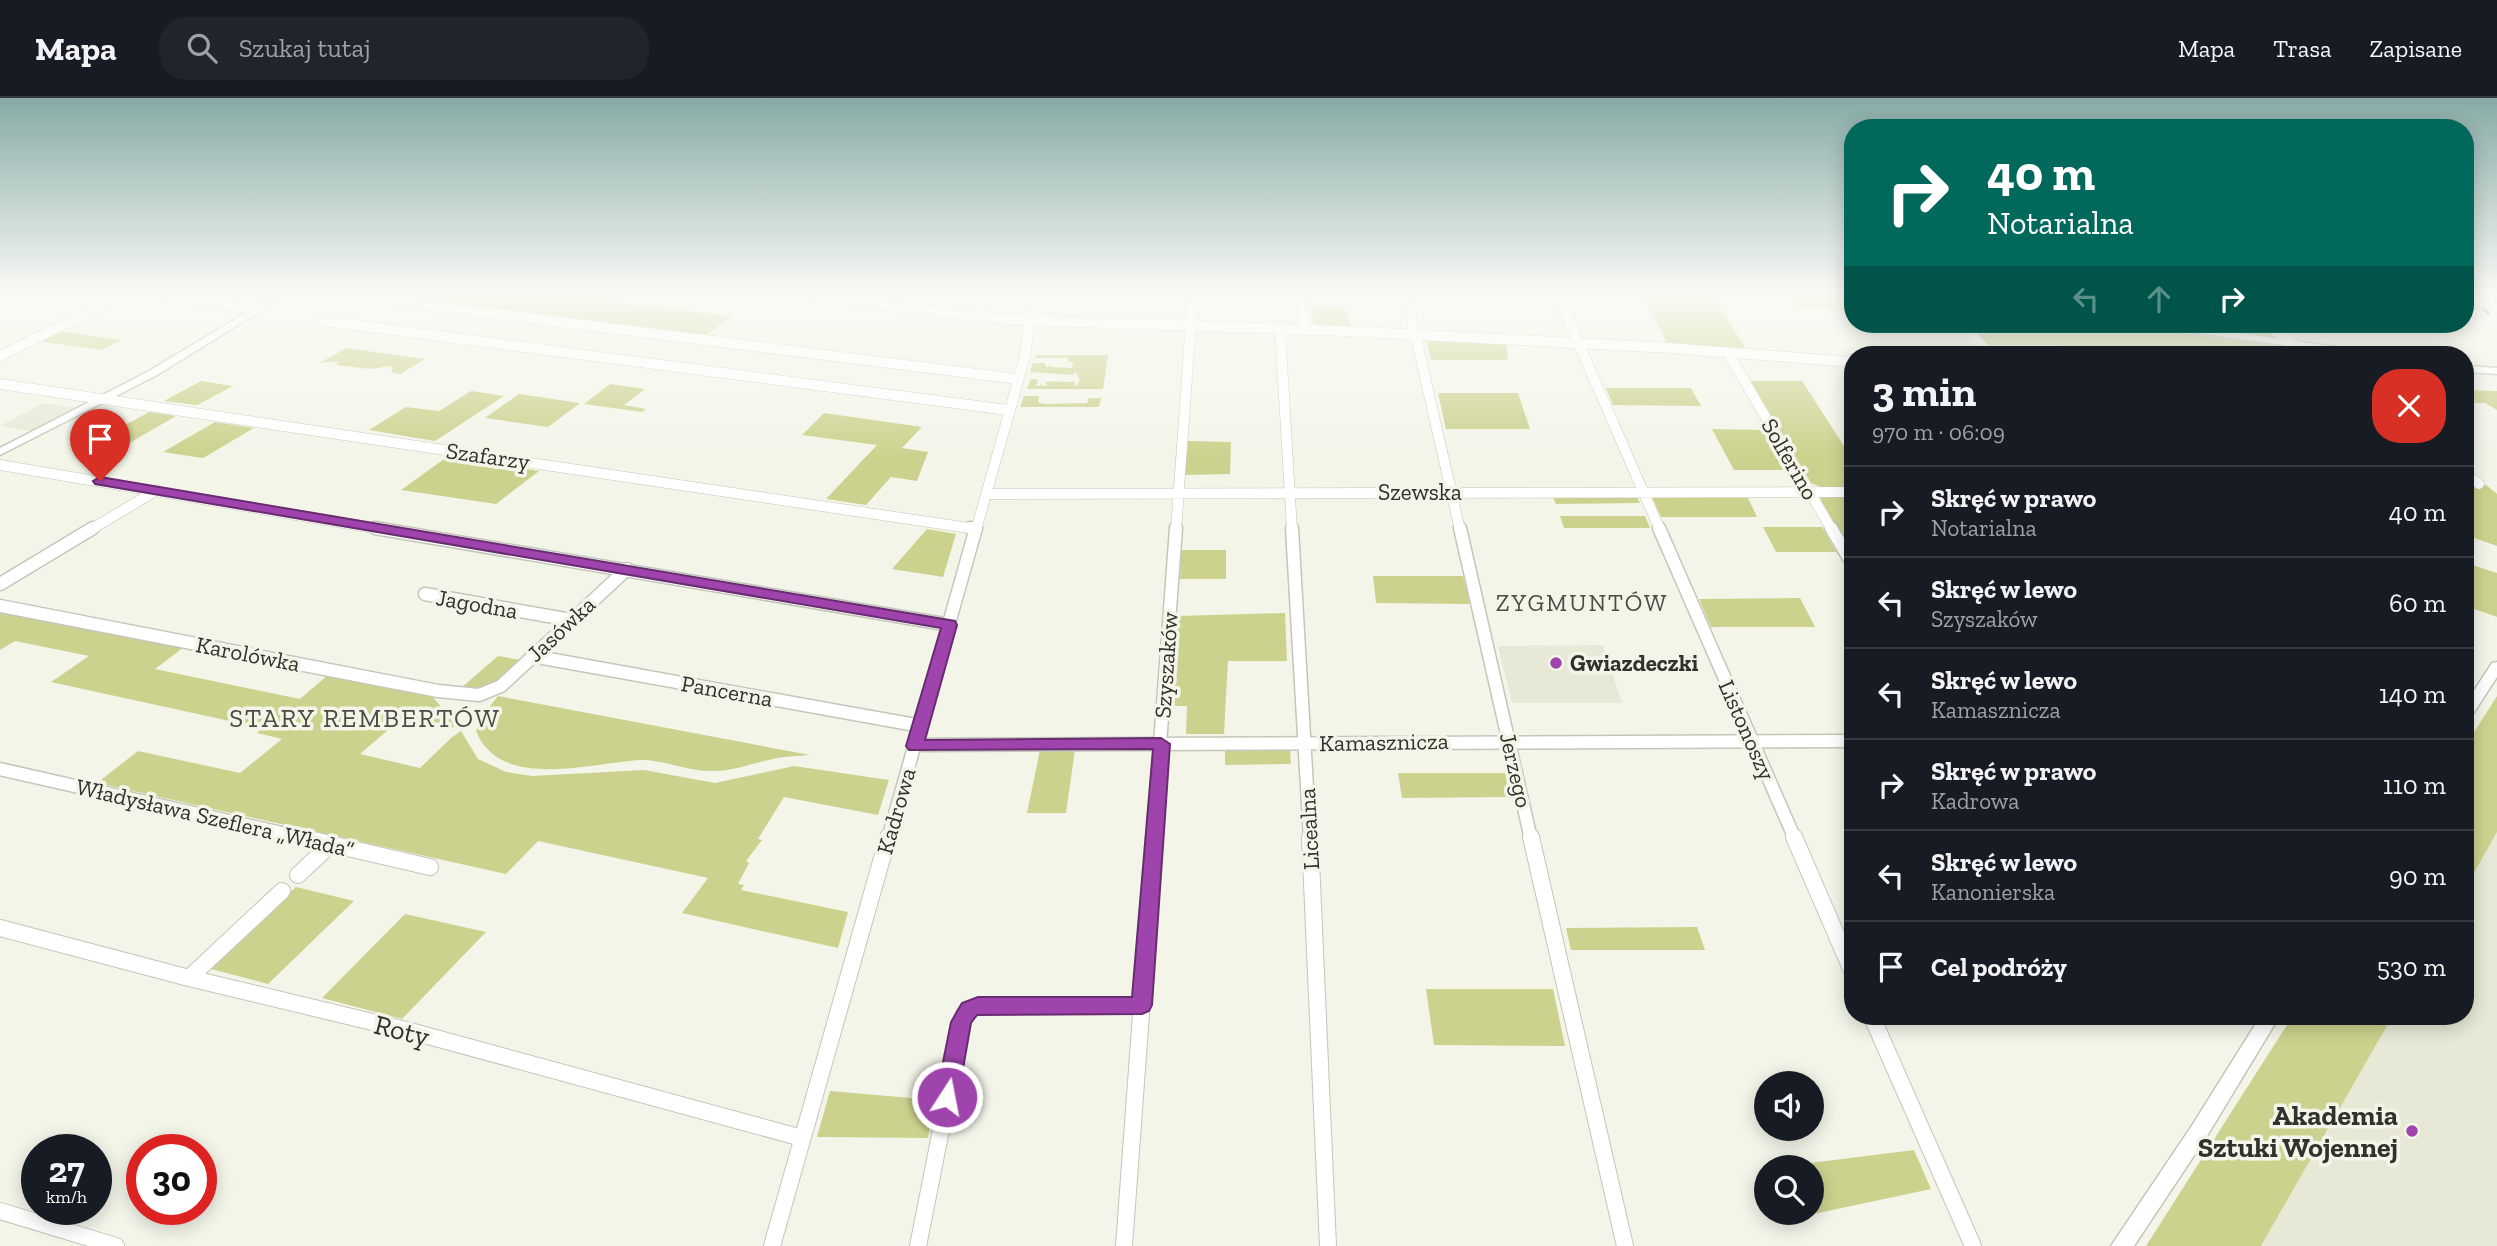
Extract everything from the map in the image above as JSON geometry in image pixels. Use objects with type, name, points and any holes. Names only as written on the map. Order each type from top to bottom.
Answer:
[{"type":"street","points":[[0,356],[17,348]]},
{"type":"street","points":[[0,452],[104,400],[193,348]]},
{"type":"street","points":[[528,348],[1008,410]]},
{"type":"street","points":[[766,348],[1018,379]]},
{"type":"street","name":"Kadrowa","points":[[772,1246],[950,625],[1025,348]]},
{"type":"street","name":"Szyszaków","points":[[1124,1246],[1189,348]]},
{"type":"street","name":"Licealna","points":[[1281,348],[1305,743],[1328,1246]]},
{"type":"street","name":"Jerzego","points":[[1419,348],[1625,1246]]},
{"type":"street","name":"Listonoszy","points":[[1580,348],[1844,952]]},
{"type":"street","points":[[1627,348],[1844,362]]},
{"type":"street","name":"Solferino","points":[[1728,353],[1844,550]]},
{"type":"street","points":[[2474,370],[2494,373]]},
{"type":"street","name":"Szafarzy","points":[[0,384],[976,529]]},
{"type":"street","points":[[0,465],[950,625]]},
{"type":"street","points":[[2474,480],[2479,484]]},
{"type":"street","points":[[0,584],[156,491]]},
{"type":"street","name":"Szewska","points":[[986,494],[1844,492]]},
{"type":"street","name":"Jasówka","points":[[496,690],[627,569]]},
{"type":"street","name":"Jagodna","points":[[425,594],[570,620]]},
{"type":"street","name":"Karolówka","points":[[0,606],[438,691],[475,695],[496,690]]},
{"type":"street","name":"Pancerna","points":[[532,656],[921,726]]},
{"type":"street","points":[[2474,702],[2497,666]]},
{"type":"street","name":"Kamasznicza","points":[[915,746],[1510,740],[1844,741]]},
{"type":"street","name":"Władysława Szeflera „Włada”","points":[[0,769],[430,867]]},
{"type":"street","points":[[298,875],[331,844]]},
{"type":"street","points":[[189,978],[282,891]]},
{"type":"street","name":"Roty","points":[[0,929],[410,1031],[802,1138]]},
{"type":"street","points":[[918,1246],[961,1022],[967,1011],[978,1006],[1142,1005]]},
{"type":"street","points":[[1876,1025],[1973,1246]]},
{"type":"street","points":[[2122,1246],[2200,1130],[2265,1025]]},
{"type":"street","points":[[0,1210],[116,1246]]},
{"type":"shaded area","points":[[43,403],[74,408],[30,431],[0,426]]},
{"type":"shaded area","points":[[1603,645],[1622,703],[1512,703],[1498,646]]},
{"type":"shaded area","name":"Akademia Sztuki Wojennej","points":[[2497,832],[2497,1246],[2261,1246],[2387,1025],[2474,1025],[2474,873]]},
{"type":"green space","points":[[346,348],[425,359],[400,374],[391,372],[391,366],[370,369],[336,365],[339,361],[320,363]]},
{"type":"green space","points":[[1428,348],[1507,348],[1508,360],[1431,360]]},
{"type":"green space","points":[[1690,348],[1745,348],[1748,352]]},
{"type":"green space","points":[[1036,355],[1108,355],[1103,389],[1027,389],[1031,379],[1037,379],[1035,385],[1040,386],[1041,383],[1043,386],[1048,385],[1045,382],[1075,382],[1076,386],[1080,380],[1075,371],[1074,375],[1030,372],[1033,363],[1044,363],[1047,368],[1052,364],[1051,367],[1072,368],[1073,362],[1068,362],[1068,358],[1035,358]]},
{"type":"green space","points":[[201,381],[233,386],[197,405],[164,401]]},
{"type":"green space","points":[[1750,381],[1802,381],[1844,446],[1844,487],[1821,487],[1811,483]]},
{"type":"green space","points":[[610,384],[645,389],[624,405],[646,409],[642,412],[584,404]]},
{"type":"green space","points":[[1606,388],[1691,388],[1701,406],[1613,405]]},
{"type":"green space","points":[[2474,390],[2497,391],[2497,410],[2485,403],[2474,403]]},
{"type":"green space","points":[[471,391],[504,396],[435,441],[369,430],[406,407],[439,411]]},
{"type":"green space","points":[[1438,393],[1518,393],[1530,429],[1446,429]]},
{"type":"green space","points":[[519,394],[580,403],[548,427],[485,418]]},
{"type":"green space","points":[[1024,396],[1039,396],[1038,402],[1043,404],[1087,403],[1089,398],[1101,398],[1099,407],[1020,407]]},
{"type":"green space","points":[[149,412],[176,416],[124,446],[96,441]]},
{"type":"green space","points":[[824,413],[922,427],[902,448],[928,452],[917,481],[891,477],[866,505],[826,499],[877,445],[802,435]]},
{"type":"green space","points":[[215,422],[254,428],[203,458],[163,452]]},
{"type":"green space","points":[[1712,429],[1766,430],[1789,470],[1734,470]]},
{"type":"green space","points":[[1188,441],[1231,442],[1230,474],[1185,475]]},
{"type":"green space","points":[[447,457],[539,471],[496,504],[401,490]]},
{"type":"green space","points":[[2474,485],[2486,485],[2497,494],[2497,546],[2474,538]]},
{"type":"green space","points":[[1819,495],[1844,495],[1844,540]]},
{"type":"green space","points":[[1632,496],[1640,503],[1556,504],[1553,497]]},
{"type":"green space","points":[[1652,497],[1748,498],[1757,517],[1661,517]]},
{"type":"green space","points":[[1560,516],[1645,516],[1650,528],[1564,528]]},
{"type":"green space","points":[[1763,527],[1822,527],[1836,552],[1776,552]]},
{"type":"green space","points":[[927,529],[956,534],[943,577],[892,569]]},
{"type":"green space","points":[[1181,550],[1226,550],[1226,579],[1180,579]]},
{"type":"green space","points":[[2474,566],[2497,573],[2497,617],[2474,609]]},
{"type":"green space","points":[[1373,576],[1463,576],[1470,604],[1376,603]]},
{"type":"green space","points":[[1800,598],[1815,627],[1711,627],[1699,599]]},
{"type":"green space","points":[[0,611],[184,647],[155,669],[300,699],[328,675],[429,692],[456,726],[448,729],[401,719],[360,754],[420,768],[461,731],[478,759],[506,772],[532,776],[644,770],[715,783],[794,766],[889,780],[878,815],[784,797],[758,839],[762,840],[746,861],[749,863],[738,884],[744,885],[741,890],[848,912],[838,948],[682,913],[708,878],[538,841],[506,874],[97,783],[138,751],[240,773],[282,739],[257,733],[262,728],[51,682],[89,656],[15,641],[0,650]]},
{"type":"green space","points":[[1285,613],[1287,661],[1228,661],[1224,734],[1186,734],[1187,706],[1171,706],[1178,616]]},
{"type":"green space","points":[[498,656],[521,660],[488,689],[461,688]]},
{"type":"green space","points":[[498,696],[810,755],[778,758],[718,771],[701,771],[642,760],[575,768],[526,768],[505,762],[488,750],[476,731],[482,716]]},
{"type":"green space","points":[[2497,696],[2497,832],[2474,873],[2474,732]]},
{"type":"green space","points":[[1290,749],[1291,764],[1225,765],[1225,750]]},
{"type":"green space","points":[[1040,750],[1075,750],[1066,813],[1027,813]]},
{"type":"green space","points":[[1398,773],[1505,773],[1511,797],[1402,798]]},
{"type":"green space","points":[[296,887],[354,901],[268,984],[207,968]]},
{"type":"green space","points":[[405,914],[486,932],[402,1019],[322,998]]},
{"type":"green space","points":[[1697,927],[1705,950],[1571,950],[1566,928]]},
{"type":"green space","points":[[1426,989],[1553,989],[1565,1046],[1434,1045]]},
{"type":"green space","points":[[2287,1025],[2387,1025],[2261,1246],[2146,1246]]},
{"type":"green space","points":[[830,1091],[935,1100],[928,1138],[817,1137]]},
{"type":"green space","points":[[1914,1150],[1931,1189],[1824,1212],[1824,1161]]},
{"type":"place","name":"Gwiazdeczki","points":[[1556,663]]},
{"type":"place","name":"Akademia Sztuki Wojennej","points":[[2412,1131]]},
{"type":"district","name":"ZYGMUNTÓW","points":[[1582,603]]},
{"type":"district","name":"STARY REMBERTÓW","points":[[365,718]]},
{"type":"route","points":[[100,481],[950,625],[915,746],[1161,744],[1142,1005],[978,1006],[970,1009],[961,1022],[947,1097]]}]
